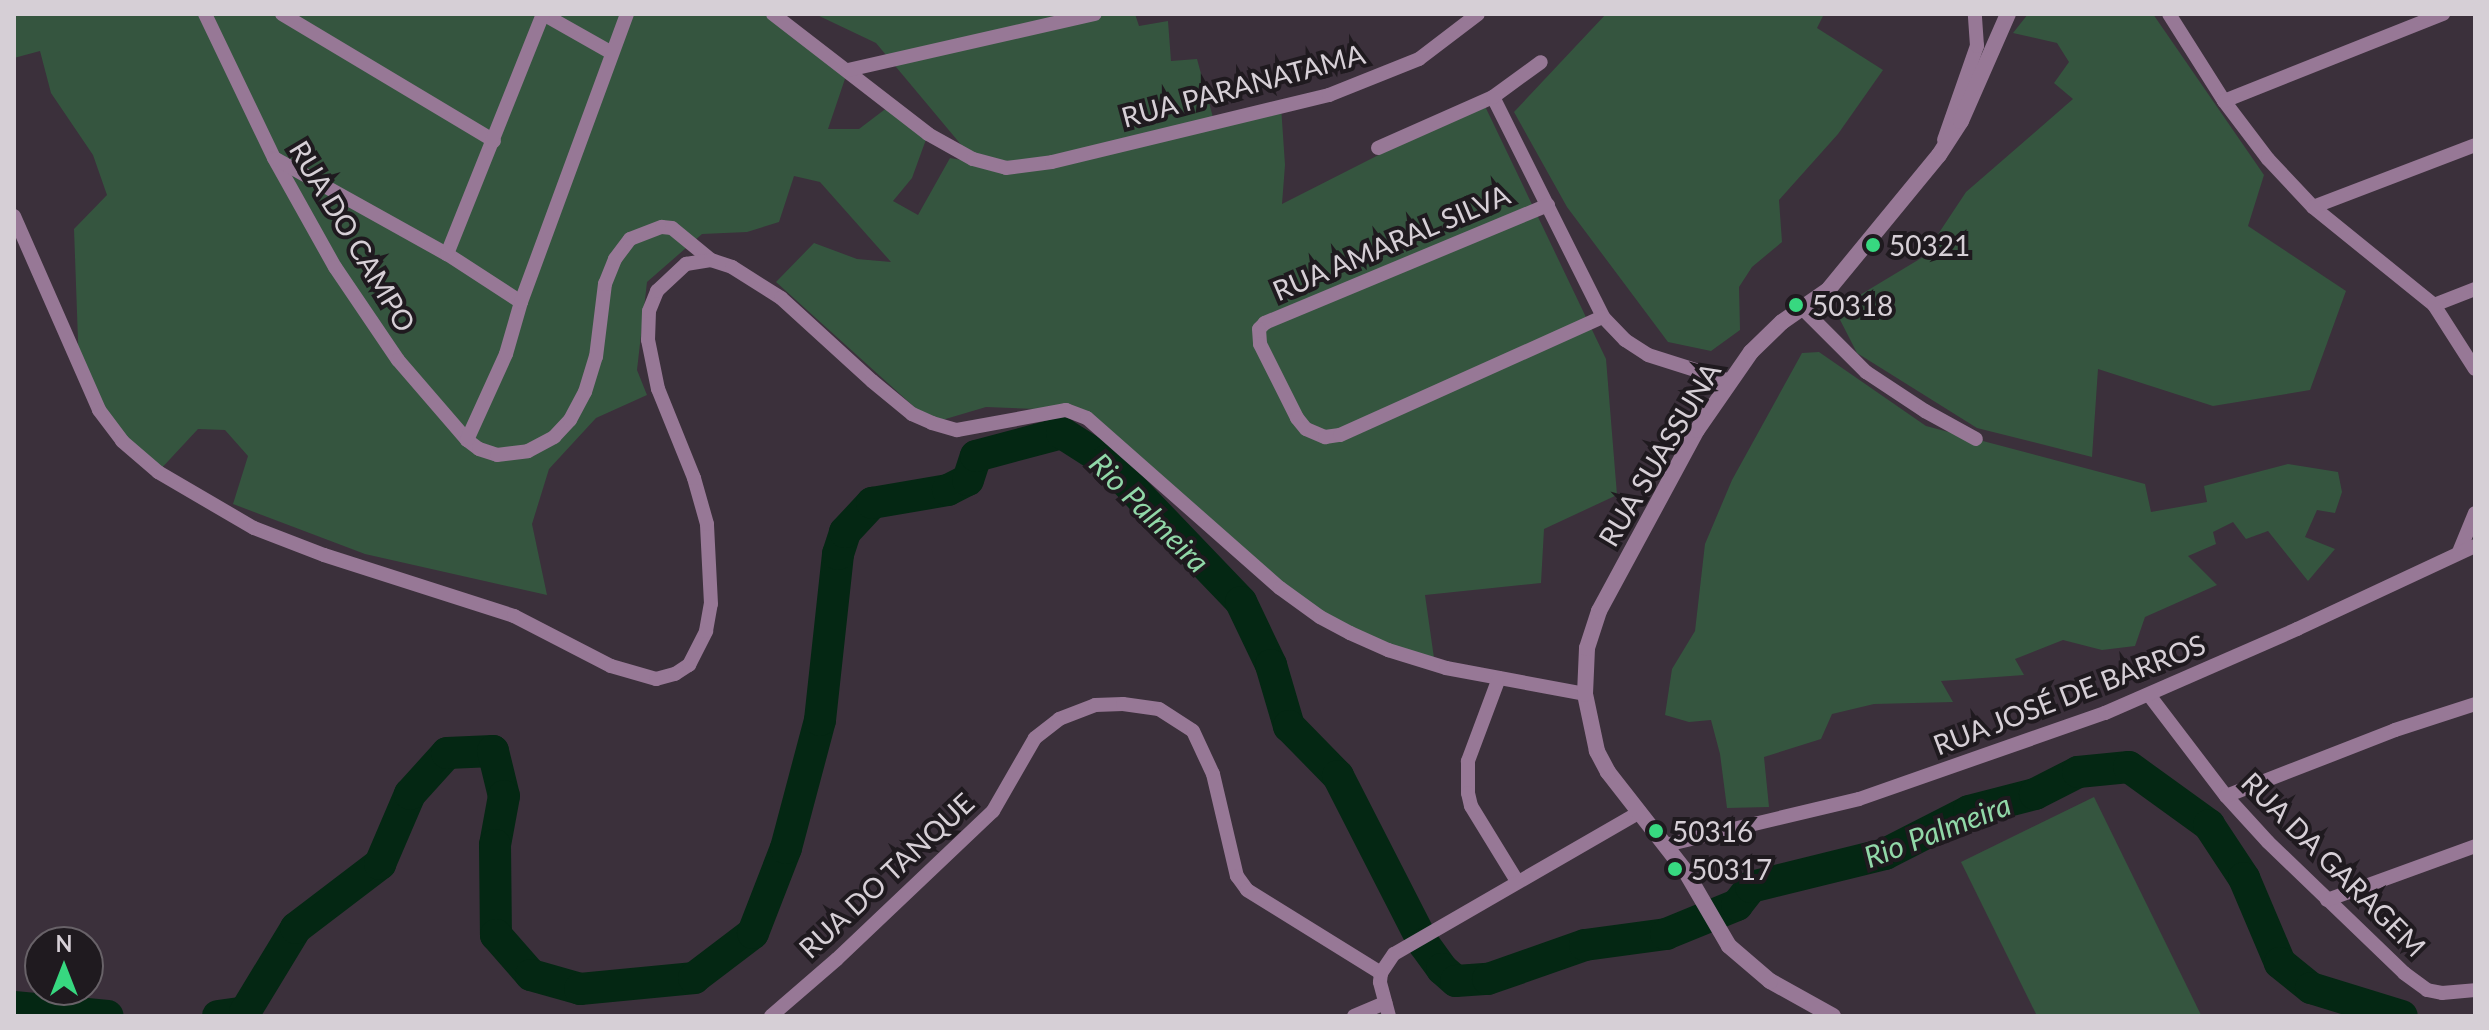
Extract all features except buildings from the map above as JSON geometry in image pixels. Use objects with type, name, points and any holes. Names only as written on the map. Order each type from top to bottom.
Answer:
[{"type":"street","name":"RUA DO CAMPO","points":[[205,14],[274,158],[335,267],[390,349],[467,440],[497,455],[528,451],[554,437],[570,420],[585,392],[596,357],[605,284],[615,259],[630,239],[662,227],[672,228],[711,260]]},
{"type":"street","points":[[282,14],[494,141]]},
{"type":"street","points":[[447,254],[543,14],[612,53]]},
{"type":"street","points":[[467,440],[506,354],[521,302],[627,14]]},
{"type":"street","points":[[773,14],[848,70],[1095,14]]},
{"type":"street","name":"RUA PARANATAMA","points":[[848,70],[888,107],[928,134],[973,159],[1006,168],[1052,162],[1329,95],[1419,59],[1478,14]]},
{"type":"street","points":[[1939,155],[1974,57],[1977,36],[1975,14]]},
{"type":"street","name":"RUA SUASSUNA","points":[[1833,1016],[1748,966],[1729,946],[1703,897],[1608,772],[1597,751],[1585,694],[1587,648],[1599,611],[1697,430],[1751,352],[1782,322],[1828,290],[1939,155],[1961,121],[2008,14]]},
{"type":"street","points":[[2169,14],[2224,101],[2268,159],[2313,207],[2434,305],[2474,366]]},
{"type":"street","points":[[2224,101],[2443,14]]},
{"type":"street","points":[[1378,148],[1493,97],[1541,62]]},
{"type":"street","points":[[1493,97],[1603,317],[1625,340],[1648,355],[1730,381]]},
{"type":"street","points":[[2313,207],[2475,145]]},
{"type":"street","points":[[274,158],[447,254],[521,302]]},
{"type":"street","name":"RUA AMARAL SILVA","points":[[1548,205],[1265,323],[1259,329],[1260,344],[1297,418],[1306,429],[1325,437],[1340,435],[1603,317]]},
{"type":"street","points":[[14,216],[99,410],[122,441],[158,472],[254,528],[324,555],[514,616],[611,666],[656,679],[675,674],[689,665],[700,649],[711,604],[707,524],[694,478],[658,389],[648,340],[649,311],[657,291],[686,264],[711,260],[732,267],[781,298],[912,414],[957,430],[1042,412],[1066,410],[1087,418],[1280,588],[1320,617],[1388,650],[1446,668],[1585,694]]},
{"type":"street","points":[[2434,305],[2475,289]]},
{"type":"street","points":[[1802,308],[1866,372],[1925,411],[1976,439]]},
{"type":"street","points":[[2459,552],[2475,513]]},
{"type":"street","name":"RUA JOSÉ DE BARROS","points":[[1666,845],[1859,799],[2149,695],[2475,546]]},
{"type":"street","points":[[1499,678],[1468,761],[1468,793],[1471,806],[1517,881]]},
{"type":"street","name":"RUA DA GARAGEM","points":[[2149,695],[2226,796],[2327,900],[2404,973],[2427,990],[2442,993],[2475,990]]},
{"type":"street","name":"RUA DO TANQUE","points":[[771,1016],[837,959],[993,811],[1035,738],[1059,719],[1095,705],[1123,704],[1159,709],[1193,731],[1213,774],[1228,849],[1237,876],[1247,890],[1381,973]]},
{"type":"street","points":[[2226,796],[2395,730],[2475,704]]},
{"type":"street","points":[[1354,1016],[1387,1010],[1381,973],[1394,954],[1425,939],[1517,881],[1640,812]]},
{"type":"street","points":[[2327,900],[2475,846]]},
{"type":"green space","points":[[14,14],[773,14],[848,70],[828,129],[859,129],[888,107],[928,134],[912,178],[893,201],[918,215],[950,158],[991,165],[973,159],[876,43],[815,14],[1135,14],[1139,26],[1168,21],[1171,61],[1197,59],[1214,121],[1281,106],[1285,165],[1282,204],[1483,102],[1606,359],[1617,495],[1544,529],[1541,583],[1425,595],[1435,665],[1327,621],[1111,436],[1066,410],[986,407],[932,423],[776,282],[814,243],[857,259],[891,262],[820,182],[794,176],[779,222],[747,232],[702,234],[647,282],[637,370],[647,395],[596,418],[549,469],[532,524],[547,595],[365,554],[233,504],[248,456],[225,430],[198,429],[158,472],[122,441],[79,368],[74,229],[107,195],[93,155],[51,93],[40,51],[14,58]]},
{"type":"green space","points":[[1606,14],[1824,14],[1817,28],[1883,70],[1838,134],[1779,200],[1782,242],[1752,267],[1739,287],[1740,330],[1711,351],[1668,342],[1567,207],[1514,112]]},
{"type":"green space","points":[[2028,14],[2153,14],[2264,175],[2248,226],[2346,291],[2310,390],[2213,406],[2098,369],[2092,457],[1977,428],[1857,353],[1835,310],[1923,257],[1966,192],[2073,99],[2054,83],[2069,62],[2057,43],[2013,33]]},
{"type":"green space","points":[[1819,352],[1926,426],[2145,484],[2151,512],[2207,502],[2204,486],[2288,464],[2338,472],[2342,492],[2335,513],[2317,510],[2305,537],[2335,549],[2308,581],[2268,531],[2246,539],[2233,522],[2213,532],[2216,544],[2188,556],[2217,585],[2145,617],[2135,646],[2102,650],[2063,640],[2015,659],[2024,675],[1941,681],[1953,702],[1874,704],[1832,714],[1821,739],[1764,757],[1769,807],[1727,808],[1720,754],[1711,720],[1689,722],[1665,715],[1672,669],[1695,631],[1705,544],[1732,480],[1802,353]]},
{"type":"green space","points":[[2094,797],[2201,1015],[2037,1016],[1961,862]]},
{"type":"waterway","name":"Rio Palmeira","points":[[218,1016],[245,1012],[296,928],[380,864],[410,794],[447,753],[493,751],[504,796],[495,845],[496,935],[531,975],[580,989],[694,978],[753,933],[786,848],[820,720],[838,554],[845,532],[872,503],[948,490],[968,480],[976,456],[1062,433],[1106,461],[1241,602],[1271,665],[1289,726],[1338,776],[1424,944],[1442,969],[1456,981],[1488,979],[1585,945],[1666,934],[1737,905],[1751,887],[1885,854],[1969,811],[2035,794],[2078,772],[2129,767],[2209,825],[2244,878],[2280,963],[2311,988],[2402,1016]]},
{"type":"waterway","name":"Rio Palmeira","points":[[14,1007],[108,1016]]},
{"type":"place","name":"50321","points":[[1873,245]]},
{"type":"place","name":"50318","points":[[1796,305]]},
{"type":"place","name":"50316","points":[[1656,831]]},
{"type":"place","name":"50317","points":[[1675,869]]}]
